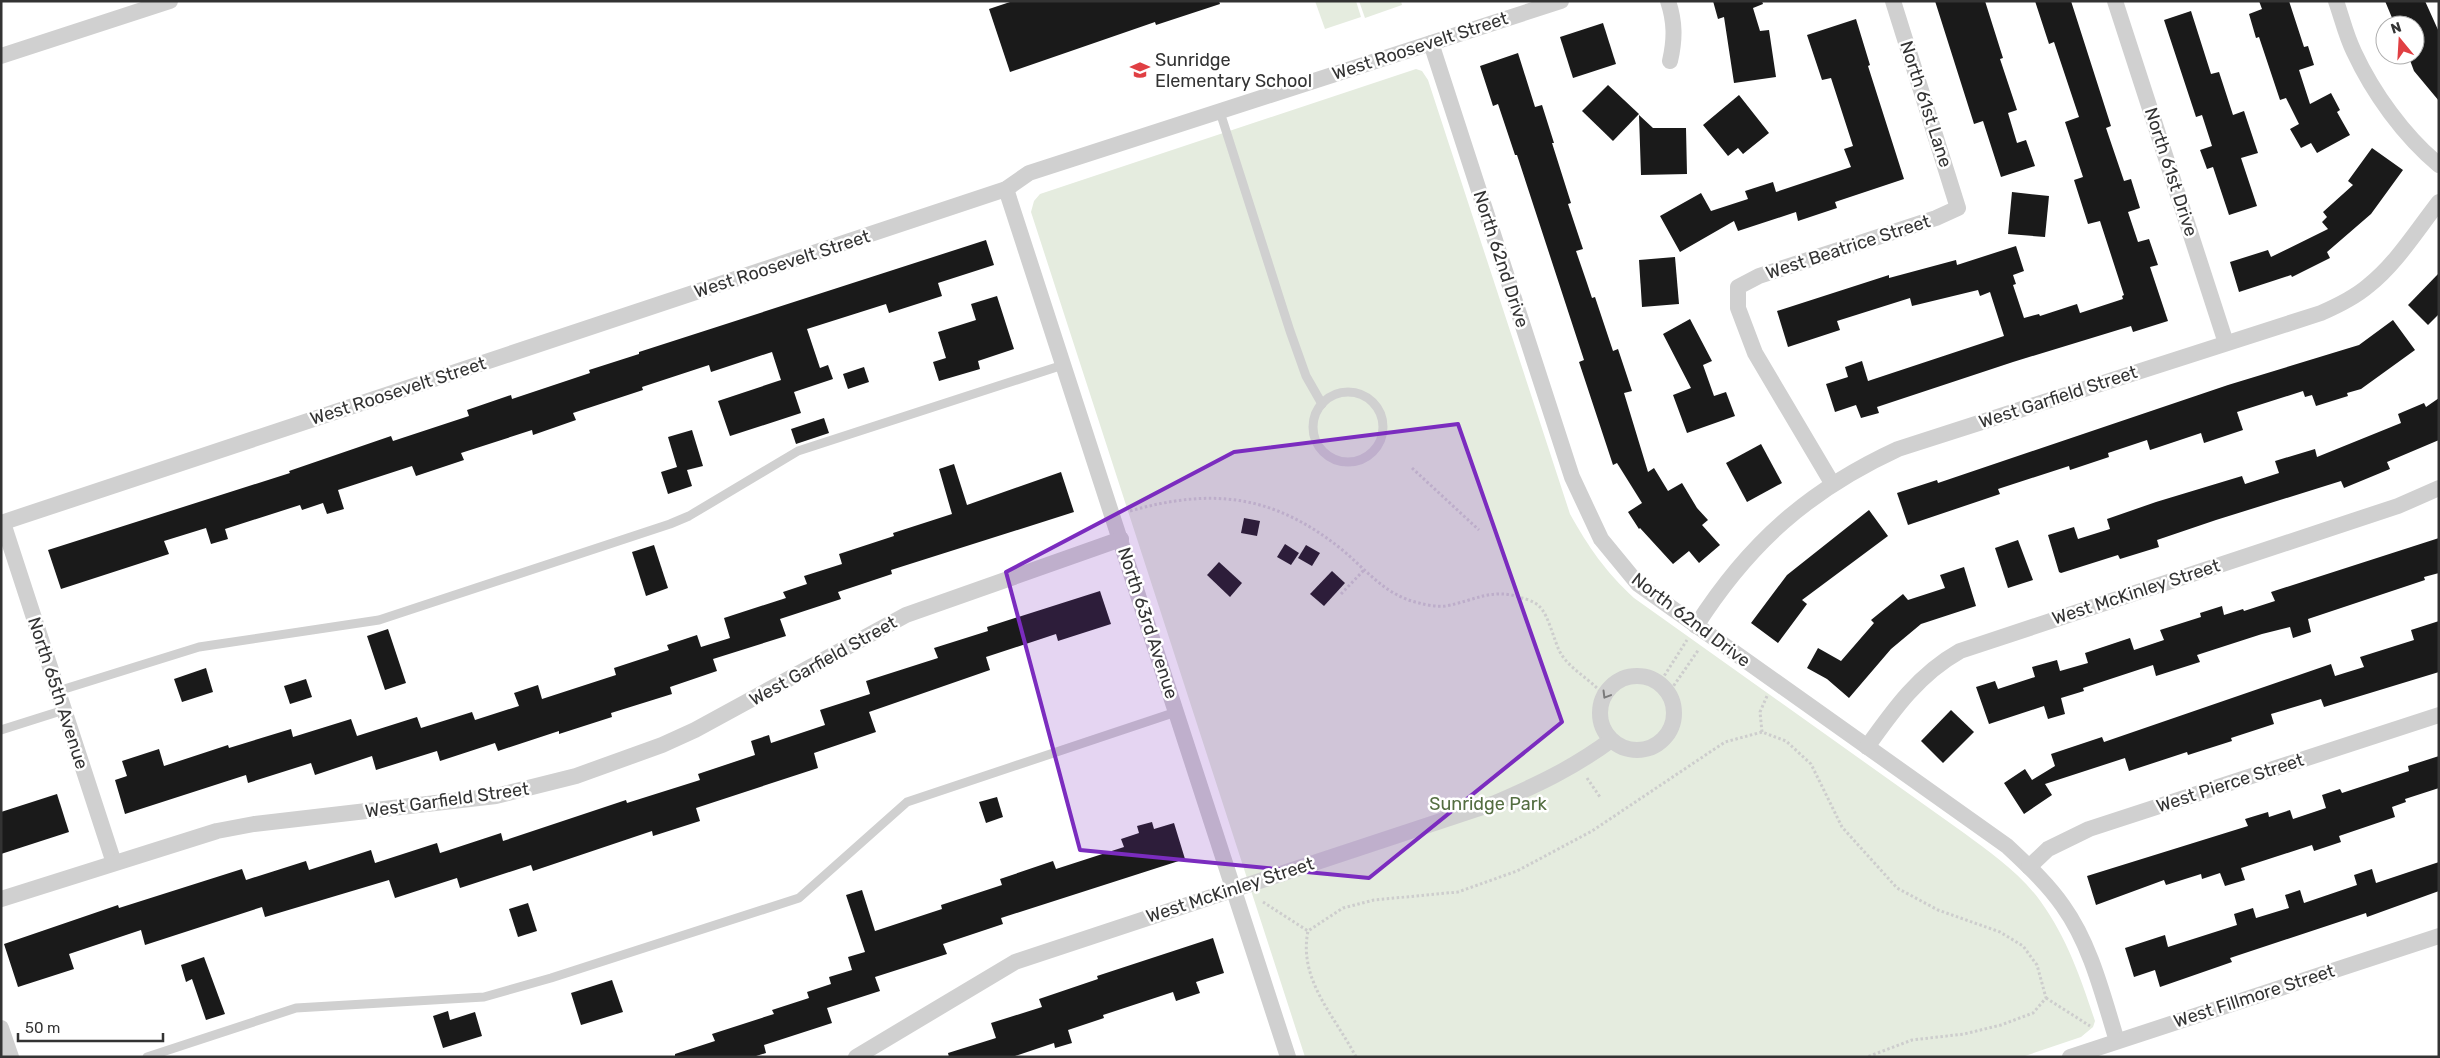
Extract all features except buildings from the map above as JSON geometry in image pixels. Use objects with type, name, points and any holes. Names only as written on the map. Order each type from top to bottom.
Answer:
[{"type":"street","points":[[1,56],[170,1]]},
{"type":"street","name":"West Roosevelt Street","points":[[2,523],[1006,189],[1029,173],[1561,1]]},
{"type":"street","points":[[1668,1],[1675,40],[1670,61]]},
{"type":"street","name":"North 61st Lane","points":[[1893,1],[1958,208]]},
{"type":"street","name":"North 61st Drive","points":[[2115,1],[2226,343]]},
{"type":"street","points":[[2336,1],[2354,52],[2382,101],[2424,152],[2439,165]]},
{"type":"street","name":"North 62nd Drive","points":[[1432,42],[1581,501],[1601,539],[1638,584],[2007,846],[2048,886],[2075,926],[2088,953],[2117,1041]]},
{"type":"street","name":"North 63rd Avenue","points":[[1006,189],[1288,1057]]},
{"type":"street","name":"West Garfield Street","points":[[1696,626],[1733,574],[1779,524],[1832,483],[1858,467],[1898,449],[2321,313],[2342,303],[2369,286],[2394,260],[2439,202]]},
{"type":"street","name":"West Beatrice Street","points":[[1832,483],[1755,353],[1738,308],[1738,287],[1759,276],[1936,218],[1958,208]]},
{"type":"street","name":"West McKinley Street","points":[[1866,747],[1902,700],[1926,674],[1960,651],[2398,506],[2439,488]]},
{"type":"street","name":"North 65th Avenue","points":[[2,523],[114,862]]},
{"type":"street","name":"West Garfield Street","points":[[1,899],[114,862],[217,832],[254,824],[487,797],[576,776],[662,745],[695,730],[906,615],[1121,539]]},
{"type":"street","points":[[1629,678],[1648,678],[1664,689],[1673,709],[1672,724],[1660,742],[1646,749],[1630,750],[1611,740],[1604,730],[1600,719],[1600,707],[1604,696],[1612,686],[1629,678]]},
{"type":"street","name":"West Pierce Street","points":[[2028,867],[2048,849],[2089,829],[2439,715]]},
{"type":"street","name":"West McKinley Street","points":[[856,1057],[1015,962],[1495,803],[1552,778],[1578,764],[1611,740]]},
{"type":"street","name":"West Fillmore Street","points":[[2070,1057],[2439,936]]},
{"type":"street","points":[[1,1028],[11,1057]]},
{"type":"lane","points":[[1220,112],[1290,331],[1306,376],[1322,404]]},
{"type":"lane","points":[[58,691],[199,647],[379,620],[670,524],[689,516],[798,450],[1063,365]]},
{"type":"lane","points":[[1351,392],[1362,394],[1372,400],[1381,414],[1384,430],[1375,450],[1365,458],[1354,462],[1342,462],[1330,458],[1321,450],[1315,439],[1313,427],[1315,415],[1322,404],[1330,397],[1351,392]]},
{"type":"lane","points":[[1,730],[64,710]]},
{"type":"lane","points":[[147,1057],[296,1008],[484,997],[551,978],[799,898],[906,802],[1176,712]]},
{"type":"path","points":[[1412,468],[1479,530]]},
{"type":"path","points":[[1130,511],[1191,498],[1231,499],[1300,521],[1340,548],[1390,593],[1425,604],[1445,606],[1502,592],[1526,599],[1540,606],[1562,655],[1578,672],[1595,684],[1604,696]]},
{"type":"path","points":[[1340,594],[1364,570]]},
{"type":"path","points":[[1664,689],[1687,640]]},
{"type":"path","points":[[1664,689],[1699,649]]},
{"type":"path","points":[[1762,732],[1760,712],[1767,696]]},
{"type":"path","points":[[1356,1057],[1310,979],[1304,948],[1308,931],[1343,908],[1374,900],[1458,892],[1518,871],[1592,831],[1726,742],[1762,732],[1786,741],[1811,764],[1842,827],[1897,888],[1938,910],[2000,932],[2023,946],[2037,966],[2046,998],[2090,1026]]},
{"type":"path","points":[[1587,778],[1600,796]]},
{"type":"path","points":[[1263,902],[1308,931]]},
{"type":"path","points":[[1868,1057],[1912,1040],[1964,1034],[2001,1025],[2033,1013],[2046,998]]},
{"type":"highlighted area","points":[[1458,424],[1562,722],[1369,878],[1080,850],[1006,572],[1234,452]]},
{"type":"green space","points":[[1315,1],[1356,1],[1361,17],[1325,29]]},
{"type":"green space","points":[[1359,1],[1401,1],[1402,5],[1365,18]]},
{"type":"green space","name":"Sunridge Park","points":[[1416,69],[1422,71],[1428,80],[1570,514],[1584,538],[1606,569],[1634,598],[1985,848],[2024,882],[2041,902],[2066,944],[2084,990],[2095,1021],[2093,1027],[2081,1037],[2022,1057],[1305,1057],[1031,212],[1034,201],[1040,194]]},
{"type":"place","name":"Sunridge Elementary School","points":[[1140,70]]}]
